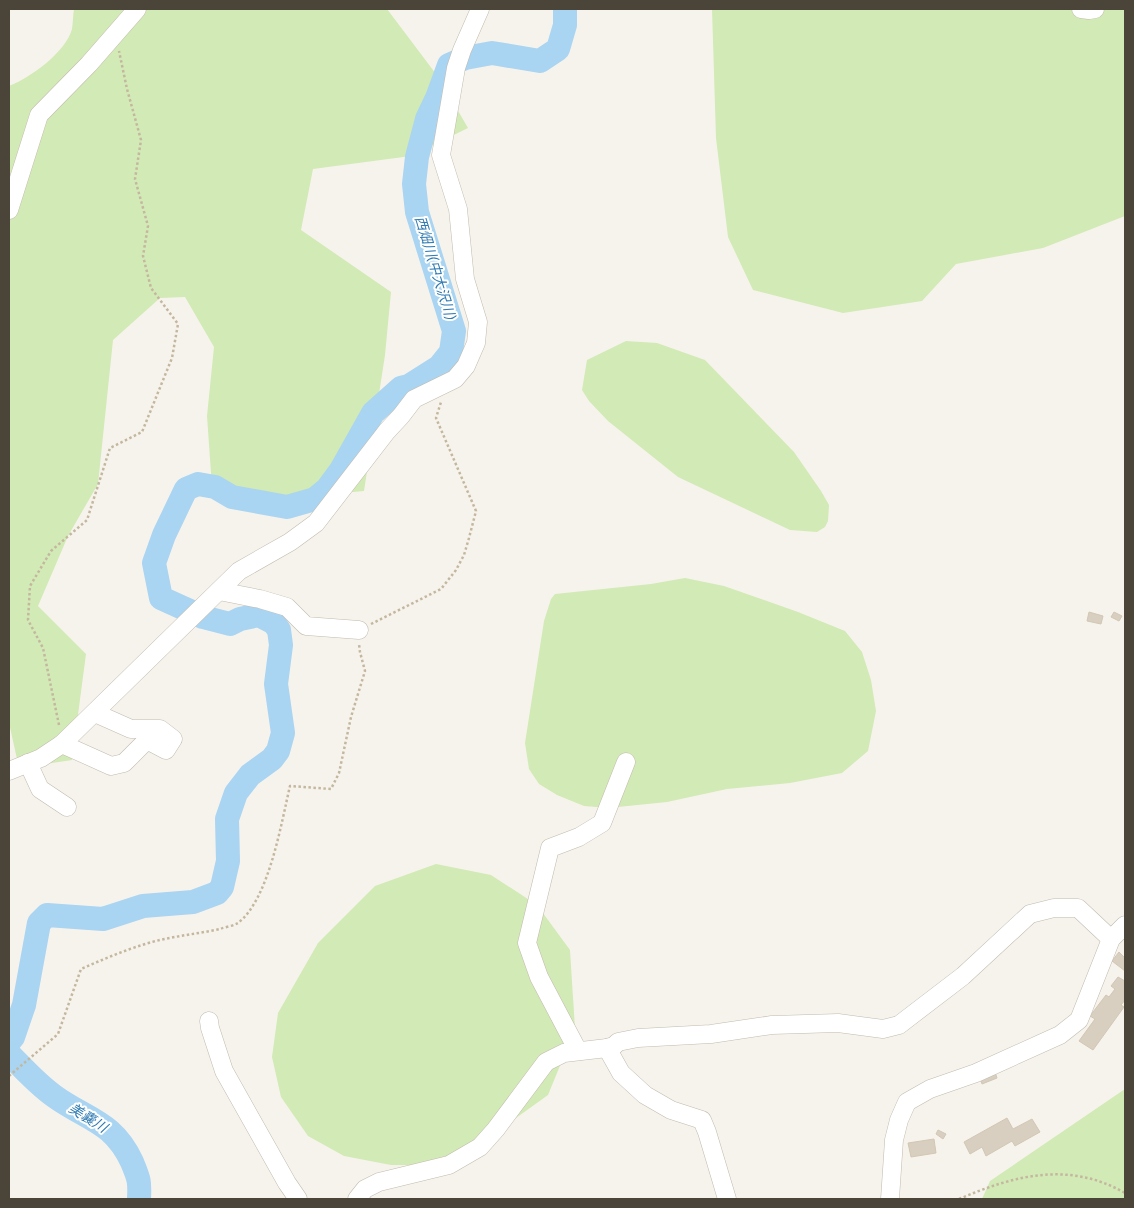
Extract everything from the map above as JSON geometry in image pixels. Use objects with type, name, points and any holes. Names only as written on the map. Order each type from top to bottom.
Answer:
[{"type":"street","points":[[9,210],[39,115],[89,64],[137,9]]},
{"type":"street","points":[[9,771],[41,758],[62,744],[239,571],[290,542],[316,523],[414,398],[455,379],[466,366],[476,343],[478,322],[465,279],[458,209],[441,155],[456,68],[480,9]]},
{"type":"street","points":[[1081,9],[1095,9]]},
{"type":"street","points":[[219,591],[260,599],[287,607],[306,626],[359,630]]},
{"type":"street","points":[[62,744],[111,766],[124,763],[147,740],[166,750],[173,739],[160,729],[131,729],[95,713]]},
{"type":"street","points":[[578,1052],[539,977],[527,943],[550,848],[579,837],[602,823],[626,762]]},
{"type":"street","points":[[28,763],[40,789],[67,807]]},
{"type":"street","points":[[357,1199],[364,1189],[379,1182],[449,1165],[480,1147],[496,1129],[546,1062],[564,1053],[607,1048],[614,1046],[618,1042],[638,1038],[711,1034],[772,1025],[838,1023],[883,1029],[899,1024],[963,976],[1030,914],[1054,908],[1078,908],[1111,939]]},
{"type":"street","points":[[890,1199],[894,1140],[899,1120],[908,1102],[930,1089],[976,1073],[1060,1035],[1079,1020],[1111,939],[1125,926]]},
{"type":"street","points":[[208,1021],[224,1071],[287,1183],[298,1199]]},
{"type":"street","points":[[607,1048],[621,1073],[645,1095],[671,1110],[702,1120],[708,1132],[727,1199]]},
{"type":"path","points":[[62,744],[43,648],[28,620],[30,586],[51,550],[87,520],[110,448],[142,432],[172,358],[178,324],[151,288],[143,256],[148,226],[135,179],[141,140],[127,89],[116,34]]},
{"type":"path","points":[[9,1076],[58,1034],[80,969],[121,952],[154,942],[204,933],[236,924],[250,910],[262,890],[290,786],[331,789],[339,772],[351,717],[365,671],[360,652],[359,630],[441,588],[456,570],[464,555],[476,511],[436,418],[446,384]]},
{"type":"path","points":[[960,1199],[991,1186],[1027,1176],[1045,1174],[1090,1178],[1125,1193]]},
{"type":"green space","points":[[74,9],[387,9],[439,78],[468,128],[411,156],[313,169],[301,230],[391,292],[385,355],[364,491],[273,499],[212,487],[207,416],[214,347],[185,297],[160,298],[113,340],[98,484],[68,536],[38,606],[86,654],[72,760],[19,768],[9,723],[9,86],[37,71],[63,46],[72,29]]},
{"type":"green space","points":[[712,9],[1125,9],[1125,216],[1043,248],[956,264],[922,301],[843,313],[753,290],[728,237],[716,138]]},
{"type":"green space","points":[[626,341],[657,343],[705,360],[794,452],[829,505],[828,521],[825,527],[817,532],[790,530],[678,477],[608,421],[589,401],[582,390],[587,360]]},
{"type":"green space","points":[[685,578],[724,586],[845,631],[862,652],[871,680],[876,711],[868,751],[842,773],[790,783],[727,789],[667,802],[608,808],[584,806],[557,795],[539,784],[529,769],[525,743],[544,621],[551,599],[555,594],[651,584]]},
{"type":"green space","points":[[436,864],[491,875],[537,905],[570,950],[575,1029],[548,1095],[467,1153],[429,1165],[391,1165],[344,1156],[308,1136],[281,1097],[272,1057],[278,1013],[318,943],[375,886]]},
{"type":"green space","points":[[1125,1089],[1125,1199],[982,1199],[990,1181]]},
{"type":"building","points":[[1089,612],[1103,616],[1101,624],[1087,621]]},
{"type":"building","points":[[1114,612],[1122,616],[1119,621],[1111,617]]},
{"type":"building","points":[[1119,952],[1125,958],[1125,971],[1112,961]]},
{"type":"building","points":[[1118,977],[1125,981],[1125,1000],[1121,1005],[1124,1007],[1093,1050],[1079,1041],[1095,1019],[1090,1016],[1106,995],[1109,997],[1115,989],[1111,986]]},
{"type":"building","points":[[995,1072],[997,1078],[982,1084],[980,1078]]},
{"type":"building","points":[[1007,1118],[1013,1129],[1032,1119],[1040,1132],[1015,1146],[1012,1141],[986,1156],[982,1147],[970,1154],[964,1142]]},
{"type":"building","points":[[938,1130],[946,1134],[943,1139],[936,1134]]},
{"type":"building","points":[[934,1139],[936,1153],[911,1157],[908,1143]]},
{"type":"waterway","name":"西畑川(中大沢川)","points":[[9,1042],[13,1037],[24,1005],[39,923],[47,915],[103,919],[143,906],[193,902],[217,893],[222,887],[228,861],[227,819],[236,793],[250,775],[272,759],[278,751],[283,733],[276,684],[281,645],[279,630],[274,623],[259,615],[240,619],[230,624],[203,617],[161,598],[154,563],[164,535],[186,489],[198,484],[215,487],[232,497],[287,507],[315,499],[327,489],[341,470],[373,413],[401,388],[409,386],[439,367],[451,352],[454,331],[417,212],[414,184],[417,157],[427,119],[449,65],[465,58],[492,53],[540,61],[558,49],[565,25],[565,9]]},
{"type":"waterway","name":"美嚢川","points":[[9,1054],[30,1076],[48,1091],[108,1129],[125,1148],[132,1162],[139,1184],[139,1199]]}]
